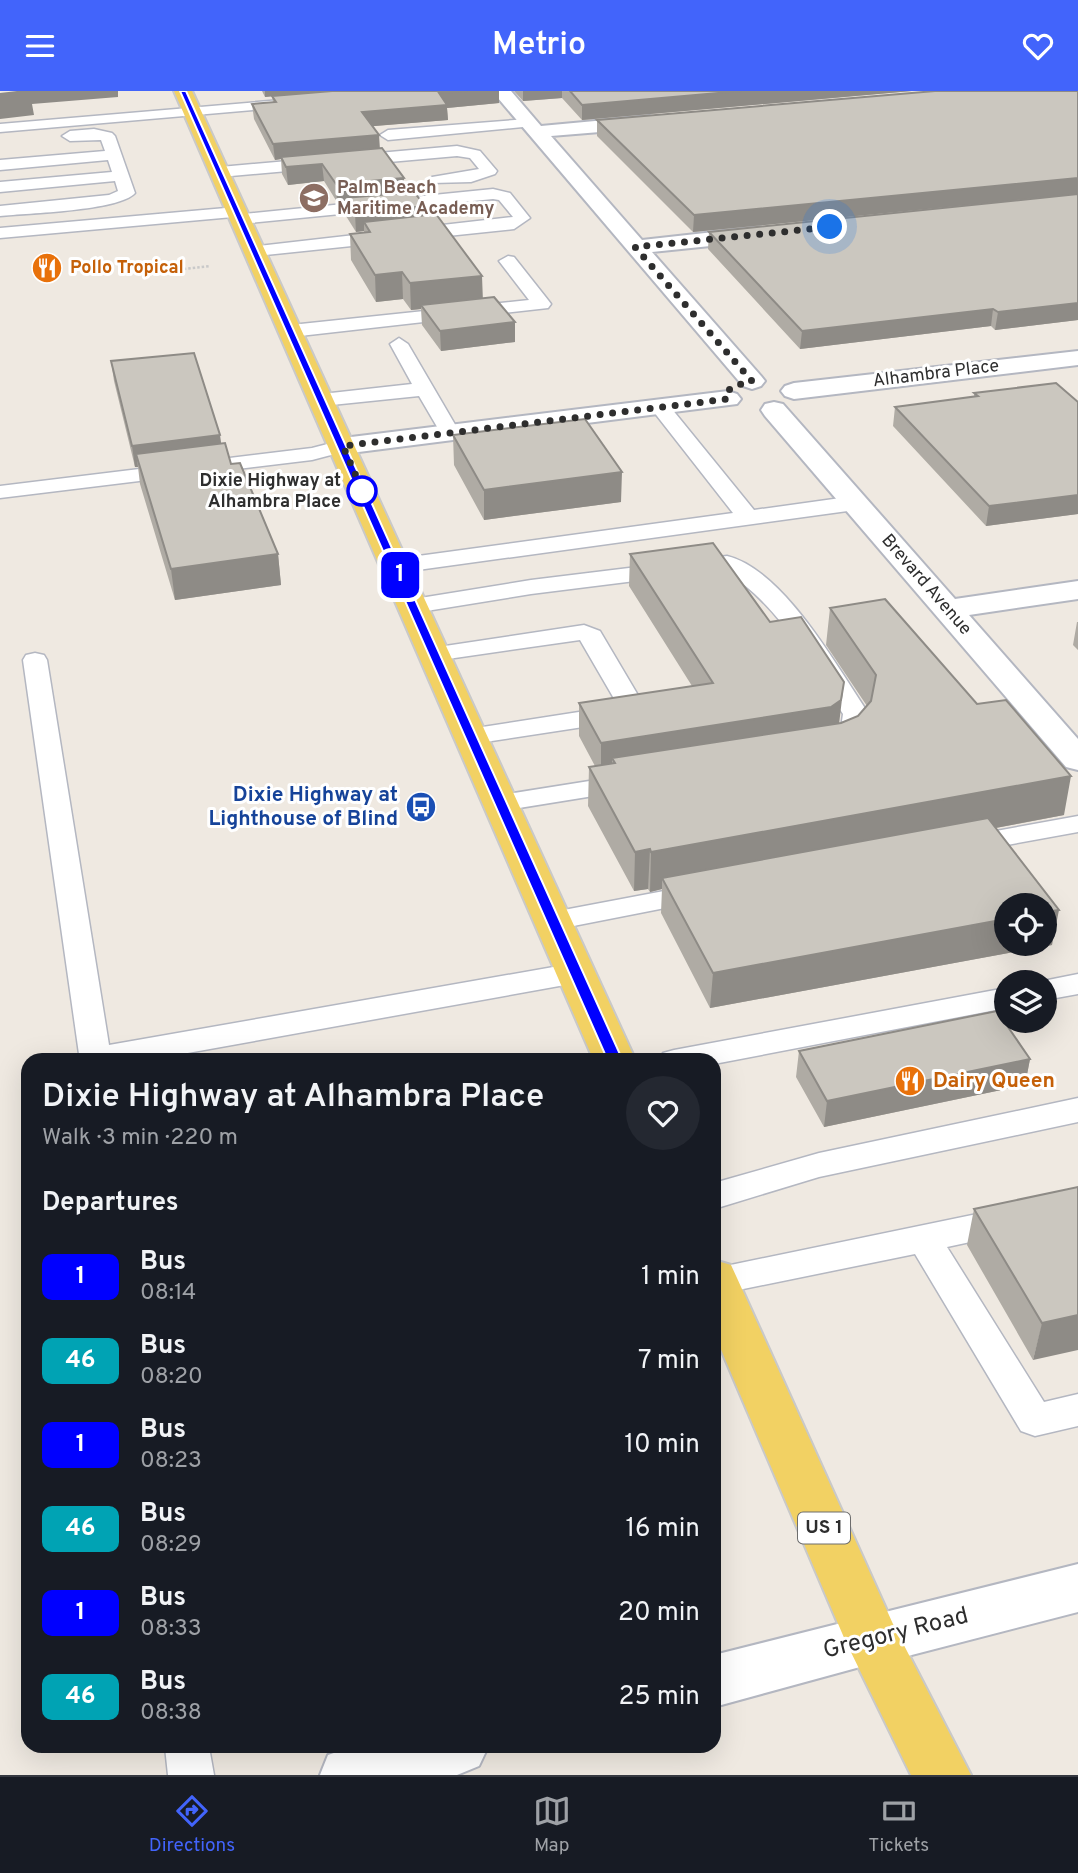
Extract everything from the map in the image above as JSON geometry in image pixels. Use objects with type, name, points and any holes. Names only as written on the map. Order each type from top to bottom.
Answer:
[{"type":"main road","points":[[188,103],[238,207],[611,1053]]},
{"type":"main road","name":"US 1","points":[[721,1294],[873,1640],[942,1775]]},
{"type":"street","points":[[501,91],[752,381]]},
{"type":"street","points":[[532,128],[674,120]]},
{"type":"street","points":[[635,247],[774,233]]},
{"type":"street","name":"Alhambra Place","points":[[784,400],[1078,358]]},
{"type":"street","points":[[343,446],[728,399],[742,407],[784,400],[781,384],[752,381],[734,386],[729,390],[728,399]]},
{"type":"street","name":"Brevard Avenue","points":[[784,400],[855,503],[1078,760]]},
{"type":"street","points":[[948,609],[1078,590]]},
{"type":"street","name":"Gregory Road","points":[[721,1679],[1078,1588]]},
{"type":"street","points":[[349,1775],[435,1753]]},
{"type":"lane","points":[[0,128],[59,123],[188,103],[277,97],[307,101]]},
{"type":"lane","points":[[388,135],[532,128]]},
{"type":"lane","points":[[0,142],[94,134],[107,137],[127,193],[113,201],[0,211]]},
{"type":"lane","points":[[219,172],[457,151],[475,153],[489,171],[471,177],[417,182]]},
{"type":"lane","points":[[0,165],[113,155]]},
{"type":"lane","points":[[0,187],[120,176]]},
{"type":"lane","points":[[0,233],[238,207],[493,194],[504,196],[522,218],[514,224],[256,251]]},
{"type":"lane","points":[[291,331],[542,304],[508,261]]},
{"type":"lane","points":[[399,344],[450,433]]},
{"type":"lane","points":[[322,400],[425,389]]},
{"type":"lane","points":[[660,408],[748,517]]},
{"type":"lane","points":[[0,474],[283,441],[343,446]]},
{"type":"lane","points":[[0,492],[301,455],[343,446]]},
{"type":"lane","points":[[396,566],[855,503]]},
{"type":"lane","points":[[414,606],[543,585],[727,563],[743,571],[781,606],[856,713],[853,738],[836,750],[822,752]]},
{"type":"lane","points":[[434,654],[584,632],[591,636],[629,702],[626,710],[616,714],[472,736]]},
{"type":"lane","points":[[35,660],[95,1053]]},
{"type":"lane","points":[[501,803],[644,780]]},
{"type":"lane","points":[[935,850],[1078,824]]},
{"type":"lane","points":[[553,921],[729,888]]},
{"type":"lane","points":[[129,1053],[576,973]]},
{"type":"lane","points":[[1057,988],[1078,984]]},
{"type":"lane","points":[[716,1053],[994,1000]]},
{"type":"lane","points":[[721,1194],[819,1165],[1078,1109]]},
{"type":"lane","points":[[721,1279],[1078,1206]]},
{"type":"lane","points":[[925,1238],[1035,1420],[1078,1410]]},
{"type":"lane","points":[[188,1753],[191,1775]]},
{"type":"path","points":[[148,273],[210,266]]},
{"type":"building","points":[[332,91],[467,91],[439,93],[447,105],[362,112],[379,135],[273,144],[252,104],[276,102],[272,96]]},
{"type":"building","points":[[570,91],[741,91],[582,105]]},
{"type":"building","points":[[935,91],[1078,91],[1078,178],[694,215],[597,120]]},
{"type":"building","points":[[382,148],[404,178],[336,184],[322,164],[286,167],[281,157]]},
{"type":"building","points":[[414,192],[425,206],[355,214],[344,198]]},
{"type":"building","points":[[1078,194],[1078,303],[998,312],[993,309],[802,331],[709,232]]},
{"type":"building","points":[[436,214],[482,276],[410,283],[402,272],[375,275],[350,234],[370,232],[364,222]]},
{"type":"building","points":[[494,297],[515,322],[440,331],[421,305]]},
{"type":"building","points":[[194,353],[220,435],[132,446],[111,361]]},
{"type":"building","points":[[1056,383],[1078,402],[1078,495],[989,506],[895,407],[978,396],[974,393]]},
{"type":"building","points":[[585,419],[622,472],[484,490],[453,435]]},
{"type":"building","points":[[225,443],[231,464],[240,463],[278,554],[171,569],[136,454]]},
{"type":"building","points":[[713,543],[770,622],[801,617],[844,682],[841,700],[831,707],[601,743],[579,703],[713,683],[630,554]]},
{"type":"building","points":[[885,599],[977,704],[1006,700],[1071,776],[651,852],[650,849],[635,852],[589,767],[615,763],[612,758],[841,723],[858,716],[871,701],[876,675],[830,608]]},
{"type":"building","points":[[988,818],[1046,893],[994,893],[994,921],[713,973],[662,878]]},
{"type":"building","points":[[994,1012],[994,1033],[1012,1033],[1030,1059],[827,1101],[799,1051]]},
{"type":"building","points":[[1078,1187],[1078,1315],[1042,1323],[974,1209]]},
{"type":"bus line","name":"1","points":[[183,91],[611,1053]]},
{"type":"place","name":"Palm Beach Maritime Academy","points":[[314,198]]},
{"type":"place","name":"Pollo Tropical","points":[[47,268]]},
{"type":"place","name":"Dixie Highway at Alhambra Place","points":[[362,491]]},
{"type":"place","name":"Dixie Highway at Lighthouse of Blind","points":[[421,807]]},
{"type":"place","name":"Dairy Queen","points":[[910,1081]]},
{"type":"route","points":[[362,491],[364,494],[343,446],[728,399],[727,394],[734,386],[752,381],[635,247],[830,227]]}]
